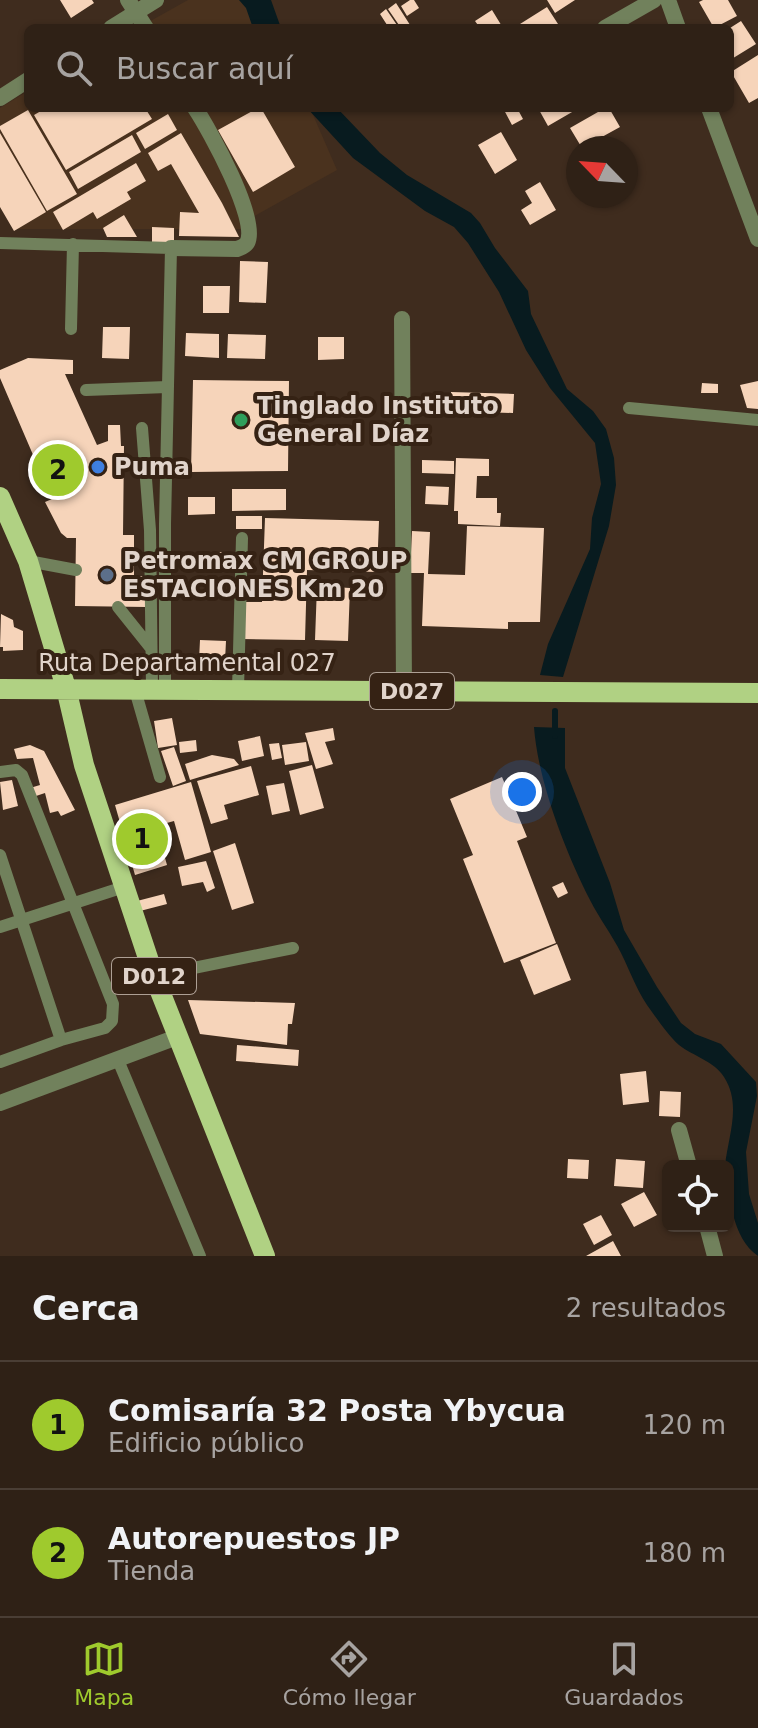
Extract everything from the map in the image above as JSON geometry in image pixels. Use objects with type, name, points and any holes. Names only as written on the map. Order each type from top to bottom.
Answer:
[{"type":"main road","name":"D012","points":[[0,497],[28,561],[66,688],[84,765],[154,976],[265,1256]]},
{"type":"main road","name":"Ruta Departamental 027","points":[[0,689],[758,693]]},
{"type":"street","points":[[115,24],[132,6],[156,0]]},
{"type":"street","points":[[612,24],[654,0]]},
{"type":"street","points":[[668,0],[677,24]]},
{"type":"street","points":[[132,6],[143,24]]},
{"type":"street","points":[[0,98],[24,83]]},
{"type":"street","points":[[171,248],[237,249],[249,240],[245,204],[197,112]]},
{"type":"street","points":[[711,112],[756,228]]},
{"type":"street","points":[[402,319],[404,691]]},
{"type":"street","points":[[0,1103],[177,1037]]},
{"type":"street","points":[[679,1130],[687,1160]]},
{"type":"street","points":[[709,1232],[715,1256]]},
{"type":"lane","points":[[0,243],[171,248],[151,689]]},
{"type":"lane","points":[[71,329],[73,244]]},
{"type":"lane","points":[[86,390],[167,387]]},
{"type":"lane","points":[[629,408],[758,420]]},
{"type":"lane","points":[[142,428],[150,530],[151,689],[160,777]]},
{"type":"lane","points":[[238,689],[242,538]]},
{"type":"lane","points":[[28,561],[76,570]]},
{"type":"lane","points":[[118,607],[150,647]]},
{"type":"lane","points":[[0,772],[16,770],[22,775],[113,1004],[112,1021],[105,1028],[1,1058]]},
{"type":"lane","points":[[0,855],[61,1040]]},
{"type":"lane","points":[[0,927],[124,887]]},
{"type":"lane","points":[[154,976],[293,948]]},
{"type":"lane","points":[[118,1060],[200,1256]]},
{"type":"shaded area","points":[[188,0],[264,0],[274,24],[145,24]]},
{"type":"shaded area","points":[[239,0],[271,0],[280,24],[252,24],[246,8]]},
{"type":"shaded area","points":[[24,93],[24,112],[312,112],[337,170],[251,218],[245,229],[18,229],[0,201],[0,108]]},
{"type":"shaded area","points":[[311,112],[341,112],[380,153],[407,175],[471,213],[528,291],[531,314],[567,389],[593,411],[606,429],[614,458],[616,485],[609,526],[563,677],[540,675],[548,644],[590,549],[592,518],[601,484],[595,443],[550,388],[526,350],[499,292],[468,243],[454,227],[425,211],[353,158]]},
{"type":"shaded area","points":[[534,727],[565,728],[565,768],[610,883],[624,930],[681,1023],[695,1034],[721,1044],[756,1082],[757,1096],[746,1152],[749,1194],[758,1223],[758,1256],[742,1238],[734,1218],[734,1160],[726,1160],[733,1110],[729,1088],[715,1067],[672,1038],[639,991],[571,860],[547,793]]},
{"type":"building","points":[[60,0],[92,0],[94,3],[71,18]]},
{"type":"building","points":[[414,0],[419,8],[407,16],[401,6]]},
{"type":"building","points":[[547,0],[575,0],[555,13]]},
{"type":"building","points":[[728,0],[737,16],[722,24],[712,24],[699,2]]},
{"type":"building","points":[[396,3],[409,24],[398,24],[388,9]]},
{"type":"building","points":[[547,7],[558,24],[520,24]]},
{"type":"building","points":[[386,9],[396,24],[386,24],[380,14]]},
{"type":"building","points":[[492,10],[501,24],[477,24],[475,21]]},
{"type":"building","points":[[741,21],[756,44],[734,58],[734,25]]},
{"type":"building","points":[[758,55],[758,98],[749,103],[734,77],[734,70]]},
{"type":"building","points":[[29,112],[77,194],[47,211],[0,126]]},
{"type":"building","points":[[39,112],[148,112],[152,119],[66,170],[34,115]]},
{"type":"building","points":[[251,112],[263,112],[295,167],[253,192],[218,130]]},
{"type":"building","points":[[505,112],[519,112],[523,119],[512,125]]},
{"type":"building","points":[[540,112],[572,112],[548,126]]},
{"type":"building","points":[[598,112],[611,112],[620,127],[604,136],[575,136],[570,128]]},
{"type":"building","points":[[168,114],[177,130],[145,149],[136,133]]},
{"type":"building","points":[[501,132],[517,160],[495,174],[478,145]]},
{"type":"building","points":[[0,133],[46,212],[14,231],[0,207]]},
{"type":"building","points":[[181,133],[239,237],[179,236],[180,212],[199,213],[171,164],[158,171],[148,153]]},
{"type":"building","points":[[132,135],[141,152],[78,189],[69,172]]},
{"type":"building","points":[[136,163],[146,181],[127,192],[131,199],[97,219],[93,212],[63,230],[53,212]]},
{"type":"building","points":[[540,182],[556,210],[530,225],[521,210],[532,203],[525,191]]},
{"type":"building","points":[[124,215],[137,237],[107,237],[103,228]]},
{"type":"building","points":[[152,227],[174,228],[174,243],[152,242]]},
{"type":"building","points":[[240,261],[268,262],[266,303],[239,302]]},
{"type":"building","points":[[203,286],[230,286],[229,313],[203,313]]},
{"type":"building","points":[[103,327],[130,327],[129,359],[102,358]]},
{"type":"building","points":[[186,333],[219,334],[219,358],[185,356]]},
{"type":"building","points":[[228,334],[266,335],[265,359],[227,358]]},
{"type":"building","points":[[318,337],[344,337],[344,359],[318,360]]},
{"type":"building","points":[[28,358],[73,360],[73,374],[65,374],[97,445],[108,441],[108,425],[120,425],[121,446],[124,446],[123,535],[134,535],[134,576],[146,576],[146,607],[75,606],[76,538],[67,538],[61,533],[45,502],[52,499],[0,378],[0,370]]},
{"type":"building","name":"Tinglado Instituto General Díaz","points":[[193,380],[289,381],[288,471],[191,472]]},
{"type":"building","points":[[758,381],[758,409],[747,408],[740,385]]},
{"type":"building","points":[[702,383],[718,384],[718,393],[701,393]]},
{"type":"building","points":[[451,392],[514,394],[513,413],[451,411]]},
{"type":"building","points":[[456,458],[489,459],[489,476],[477,476],[476,498],[497,498],[500,526],[458,524],[458,511],[454,511]]},
{"type":"building","points":[[422,460],[454,461],[454,474],[422,473]]},
{"type":"building","points":[[426,486],[449,487],[448,505],[425,504]]},
{"type":"building","points":[[232,489],[286,489],[286,510],[232,511]]},
{"type":"building","points":[[188,497],[215,497],[215,514],[188,515]]},
{"type":"building","points":[[236,516],[262,516],[262,529],[236,529]]},
{"type":"building","points":[[265,518],[379,521],[377,572],[307,570],[305,640],[242,639],[243,602],[262,602]]},
{"type":"building","points":[[467,526],[544,528],[540,622],[508,622],[508,629],[422,626],[424,573],[410,573],[412,531],[430,532],[428,574],[465,575]]},
{"type":"building","points":[[209,552],[224,552],[224,563],[209,564]]},
{"type":"building","points":[[317,586],[350,588],[348,641],[315,640]]},
{"type":"building","points":[[1,614],[13,620],[14,627],[23,631],[23,650],[3,651],[0,647]]},
{"type":"building","points":[[200,640],[226,641],[225,661],[199,660]]},
{"type":"building","points":[[172,718],[177,745],[158,748],[154,721]]},
{"type":"building","points":[[333,728],[335,740],[325,742],[333,764],[316,769],[305,733]]},
{"type":"building","points":[[260,736],[264,756],[242,761],[238,741]]},
{"type":"building","points":[[196,740],[197,751],[180,753],[179,742]]},
{"type":"building","points":[[306,742],[309,761],[285,765],[282,745]]},
{"type":"building","points":[[279,743],[282,758],[272,760],[269,744]]},
{"type":"building","points":[[30,745],[44,751],[75,810],[61,816],[58,811],[50,813],[45,793],[33,797],[30,788],[40,785],[33,758],[17,759],[14,749]]},
{"type":"building","points":[[174,747],[186,781],[173,786],[161,751]]},
{"type":"building","points":[[212,755],[234,759],[239,765],[190,780],[185,764]]},
{"type":"building","points":[[312,765],[324,808],[300,815],[289,771]]},
{"type":"building","points":[[251,766],[259,795],[224,805],[228,819],[211,824],[197,781]]},
{"type":"building","points":[[502,777],[527,837],[517,841],[556,943],[504,963],[463,859],[473,855],[450,799]]},
{"type":"building","points":[[12,780],[18,806],[3,810],[0,782]]},
{"type":"building","points":[[191,782],[211,852],[185,860],[174,821],[156,826],[167,865],[135,875],[115,805]]},
{"type":"building","points":[[284,783],[290,811],[272,815],[266,786]]},
{"type":"building","points":[[235,843],[254,903],[232,910],[213,851]]},
{"type":"building","points":[[206,861],[215,888],[207,892],[203,882],[182,886],[178,867]]},
{"type":"building","points":[[563,882],[568,893],[558,898],[552,887]]},
{"type":"building","points":[[164,894],[167,904],[140,911],[137,901]]},
{"type":"building","points":[[557,944],[571,980],[534,995],[520,960]]},
{"type":"building","points":[[188,1000],[295,1003],[292,1024],[288,1024],[287,1045],[200,1034]]},
{"type":"building","points":[[237,1045],[299,1050],[298,1066],[236,1061]]},
{"type":"building","points":[[646,1071],[649,1102],[623,1105],[620,1074]]},
{"type":"building","points":[[660,1091],[681,1092],[680,1117],[659,1116]]},
{"type":"building","points":[[568,1159],[589,1160],[588,1179],[567,1178]]},
{"type":"building","points":[[616,1159],[645,1161],[643,1188],[614,1186]]},
{"type":"building","points":[[644,1192],[657,1215],[634,1227],[621,1204]]},
{"type":"building","points":[[601,1215],[612,1235],[594,1245],[583,1224]]},
{"type":"building","points":[[613,1241],[621,1256],[586,1256]]},
{"type":"waterway","points":[[555,711],[555,736]]},
{"type":"place","name":"Tinglado Instituto General Díaz","points":[[241,420]]},
{"type":"place","name":"Puma","points":[[98,467]]},
{"type":"place","name":"Autorepuestos JP","points":[[58,470]]},
{"type":"place","name":"Petromax CM GROUP ESTACIONES Km 20","points":[[107,575]]},
{"type":"place","name":"Comisaría 32 Posta Ybycua","points":[[142,839]]}]
